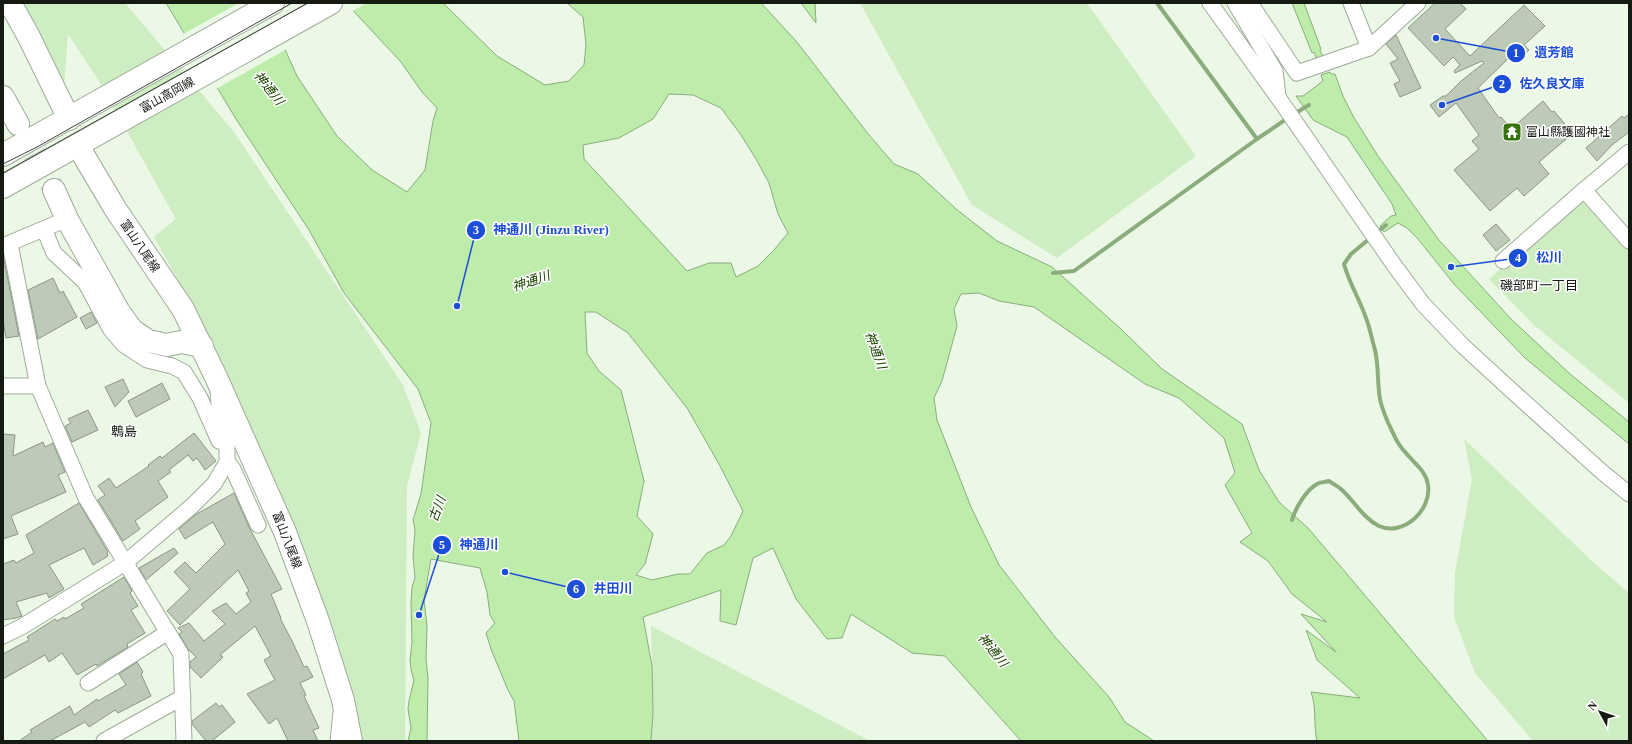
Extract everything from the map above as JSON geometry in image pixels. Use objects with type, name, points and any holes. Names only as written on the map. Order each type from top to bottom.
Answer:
[{"type":"main road","points":[[10,3],[72,117]]},
{"type":"main road","points":[[3,155],[273,3]]},
{"type":"main road","name":"富山高岡線","points":[[3,187],[331,3]]},
{"type":"main road","name":"富山八尾線","points":[[83,143],[116,210],[183,308],[216,377],[285,532],[318,621],[343,700],[351,741]]},
{"type":"main road","points":[[54,190],[67,219],[119,312],[132,330],[148,341],[167,345],[181,342],[202,346]]},
{"type":"street","points":[[1210,3],[1278,97],[1394,265],[1423,304],[1467,350],[1602,472],[1629,494]]},
{"type":"street","points":[[1235,3],[1275,71],[1278,97]]},
{"type":"street","points":[[1250,3],[1298,73],[1369,48],[1418,3]]},
{"type":"street","points":[[1352,3],[1369,48]]},
{"type":"street","points":[[1503,261],[1629,152]]},
{"type":"street","points":[[1584,190],[1629,241]]},
{"type":"street","points":[[67,219],[7,245],[38,386],[86,498],[124,563],[181,654],[184,741]]},
{"type":"street","points":[[44,229],[54,253],[85,282],[111,330],[124,345],[148,360],[172,366],[184,372],[200,398],[216,436],[233,468],[258,525]]},
{"type":"street","points":[[3,636],[22,626],[124,563],[192,506],[214,484],[227,457],[227,444],[220,416],[216,377]]},
{"type":"street","points":[[3,386],[38,386]]},
{"type":"street","points":[[88,683],[168,632]]},
{"type":"street","points":[[104,741],[183,697]]},
{"type":"street","points":[[338,741],[343,700]]},
{"type":"shaded area","points":[[13,3],[125,3],[234,132],[403,385],[421,433],[407,486],[405,741],[357,741],[192,305],[154,237],[176,219],[97,78],[68,34],[64,88]]},
{"type":"shaded area","points":[[860,3],[1087,3],[1196,156],[1057,258],[972,205]]},
{"type":"shaded area","points":[[1579,199],[1587,200],[1629,249],[1629,403],[1534,325],[1489,279]]},
{"type":"shaded area","points":[[1464,439],[1593,562],[1629,593],[1629,741],[1533,741],[1475,673],[1454,617],[1455,573],[1472,479]]},
{"type":"shaded area","points":[[651,626],[870,741],[651,741],[653,713]]},
{"type":"water","name":"古川","points":[[166,3],[264,3],[297,76],[337,136],[372,170],[407,192],[425,170],[433,121],[437,108],[422,92],[401,62],[346,3],[443,3],[497,56],[545,85],[569,81],[584,65],[586,45],[583,17],[567,3],[761,3],[796,41],[869,135],[894,164],[918,174],[956,209],[997,241],[1052,267],[1122,330],[1162,369],[1242,424],[1259,470],[1279,502],[1308,528],[1488,741],[1317,741],[1314,704],[1311,692],[1360,698],[1317,660],[1306,630],[1336,652],[1301,614],[1327,622],[1292,594],[1268,561],[1240,542],[1252,533],[1225,485],[1235,473],[1224,438],[1179,398],[1145,384],[1034,307],[999,301],[979,293],[961,294],[954,309],[957,326],[942,381],[934,398],[937,420],[971,507],[999,565],[1055,637],[1109,697],[1125,722],[1154,741],[1021,741],[945,656],[912,653],[851,614],[842,638],[827,639],[796,599],[773,548],[753,558],[736,625],[720,621],[721,590],[643,617],[652,666],[653,713],[651,741],[519,741],[514,701],[507,688],[486,633],[495,623],[490,615],[487,592],[480,568],[431,559],[424,600],[427,625],[427,741],[408,741],[411,728],[408,709],[414,680],[410,660],[412,643],[411,603],[412,587],[415,578],[413,556],[415,530],[413,520],[421,494],[431,423],[418,389],[344,293],[309,230],[236,119]],"holes":[[[669,94],[693,95],[721,108],[741,135],[769,183],[778,214],[788,233],[758,266],[736,277],[731,263],[709,263],[687,271],[584,159],[583,145],[619,138],[653,119]],[[585,312],[596,312],[628,333],[687,408],[719,464],[743,511],[731,536],[724,545],[707,553],[690,574],[678,574],[652,580],[636,575],[645,564],[653,534],[637,516],[644,481],[621,390],[599,371],[587,353]]]},
{"type":"water","points":[[801,3],[815,3],[816,23]]},
{"type":"water","points":[[1292,3],[1304,3],[1321,49],[1320,51],[1324,58],[1317,61],[1314,52],[1312,53]]},
{"type":"water","points":[[1330,72],[1331,74],[1335,74],[1343,96],[1353,116],[1378,156],[1438,239],[1511,319],[1570,374],[1629,422],[1629,444],[1525,358],[1454,284],[1418,239],[1407,228],[1398,223],[1384,232],[1380,226],[1391,216],[1396,215],[1392,204],[1347,137],[1313,120],[1296,96],[1303,96],[1323,81],[1321,75]]},
{"type":"pier","points":[[239,3],[266,3],[287,49],[216,89],[183,34]]},
{"type":"pier","points":[[344,3],[367,3],[351,12]]},
{"type":"building","points":[[1435,3],[1460,3],[1466,9],[1445,29],[1470,56],[1524,5],[1545,26],[1524,45],[1529,50],[1519,60],[1513,54],[1478,88],[1499,118],[1501,117],[1511,129],[1543,101],[1552,112],[1554,111],[1569,129],[1567,131],[1571,135],[1539,162],[1549,174],[1524,196],[1517,188],[1490,211],[1454,170],[1479,149],[1472,141],[1479,135],[1456,103],[1439,117],[1430,105],[1443,96],[1446,96],[1461,81],[1484,63],[1482,61],[1455,73],[1454,71],[1460,65],[1453,57],[1444,66],[1408,28]]},
{"type":"building","points":[[1396,35],[1421,88],[1400,97],[1394,84],[1400,81],[1390,63],[1398,59],[1386,44]]},
{"type":"building","points":[[1629,114],[1629,132],[1612,145],[1597,161],[1586,148],[1622,116],[1624,118]]},
{"type":"building","points":[[1496,224],[1510,240],[1496,251],[1483,235]]},
{"type":"building","points":[[3,255],[19,336],[6,338],[3,320]]},
{"type":"building","points":[[53,278],[60,293],[63,291],[77,317],[38,339],[28,290]]},
{"type":"building","points":[[91,312],[97,323],[86,329],[80,318]]},
{"type":"building","points":[[123,379],[129,392],[115,407],[105,387]]},
{"type":"building","points":[[162,383],[170,399],[136,417],[128,401]]},
{"type":"building","points":[[88,410],[98,430],[72,442],[65,426],[71,423],[68,419]]},
{"type":"building","points":[[194,433],[216,461],[205,470],[197,458],[193,461],[188,455],[169,470],[171,472],[158,481],[168,497],[135,521],[140,529],[123,541],[98,500],[105,495],[98,486],[109,478],[116,488],[149,466],[148,465],[160,456],[162,458]]},
{"type":"building","points":[[3,434],[15,435],[13,456],[43,442],[45,447],[53,443],[65,472],[58,475],[66,492],[11,516],[18,534],[3,539]]},
{"type":"building","points":[[234,493],[250,529],[282,589],[271,594],[280,618],[304,667],[307,666],[313,677],[300,683],[306,695],[304,696],[319,728],[313,730],[318,741],[288,741],[277,718],[269,724],[247,694],[275,680],[264,660],[271,656],[255,626],[220,655],[223,657],[201,678],[190,667],[190,662],[196,657],[188,649],[179,634],[182,632],[178,628],[189,623],[204,641],[225,624],[212,611],[226,603],[236,614],[251,602],[246,593],[249,591],[238,570],[180,625],[167,611],[190,589],[174,572],[185,562],[196,573],[225,544],[213,522],[185,539],[179,529],[195,515]]},
{"type":"building","points":[[79,503],[108,552],[108,556],[93,565],[84,548],[49,565],[64,589],[49,598],[47,593],[16,602],[22,616],[3,620],[3,564],[14,560],[16,563],[34,553],[26,535]]},
{"type":"building","points":[[174,548],[178,553],[146,580],[139,568]]},
{"type":"building","points":[[124,577],[132,591],[130,593],[138,606],[131,610],[145,633],[127,644],[128,647],[97,666],[96,664],[77,675],[62,653],[49,662],[45,655],[3,679],[3,654],[29,640],[27,637],[55,619],[57,621],[64,617],[65,619],[84,608],[81,604]]},
{"type":"building","points":[[137,662],[143,672],[141,674],[151,696],[118,713],[115,710],[89,727],[85,722],[50,741],[19,741],[32,732],[30,730],[70,706],[74,715],[97,699],[98,701],[126,685],[119,674]]},
{"type":"building","points":[[216,703],[219,707],[222,705],[235,722],[212,741],[206,741],[192,724],[192,721]]},
{"type":"waterway","points":[[1157,3],[1257,139]]},
{"type":"waterway","points":[[1294,114],[1309,105]]},
{"type":"waterway","points":[[1053,273],[1074,271],[1288,118]]},
{"type":"waterway","points":[[1292,520],[1298,505],[1305,495],[1318,483],[1329,481],[1339,487],[1368,519],[1379,526],[1397,528],[1406,524],[1421,512],[1425,504],[1428,494],[1427,480],[1420,468],[1399,444],[1382,408],[1379,393],[1378,368],[1370,330],[1364,311],[1344,264],[1351,254],[1386,225]]},
{"type":"tunnel","points":[[18,125],[54,190]]},
{"type":"tram line","points":[[3,164],[37,147],[292,3]]},
{"type":"tram line","points":[[3,173],[308,3]]},
{"type":"place","name":"遺芳館","points":[[1436,38]]},
{"type":"place","name":"佐久良文庫","points":[[1442,105]]},
{"type":"place","name":"富山縣護國神社","points":[[1512,132]]},
{"type":"place","name":"松川","points":[[1451,267]]},
{"type":"place","name":"神通川 (Jinzu River)","points":[[457,306]]},
{"type":"place","name":"井田川","points":[[505,572]]},
{"type":"place","name":"神通川","points":[[419,615]]},
{"type":"district","name":"磯部町一丁目","points":[[1539,285]]},
{"type":"district","name":"鵯島","points":[[124,431]]}]
